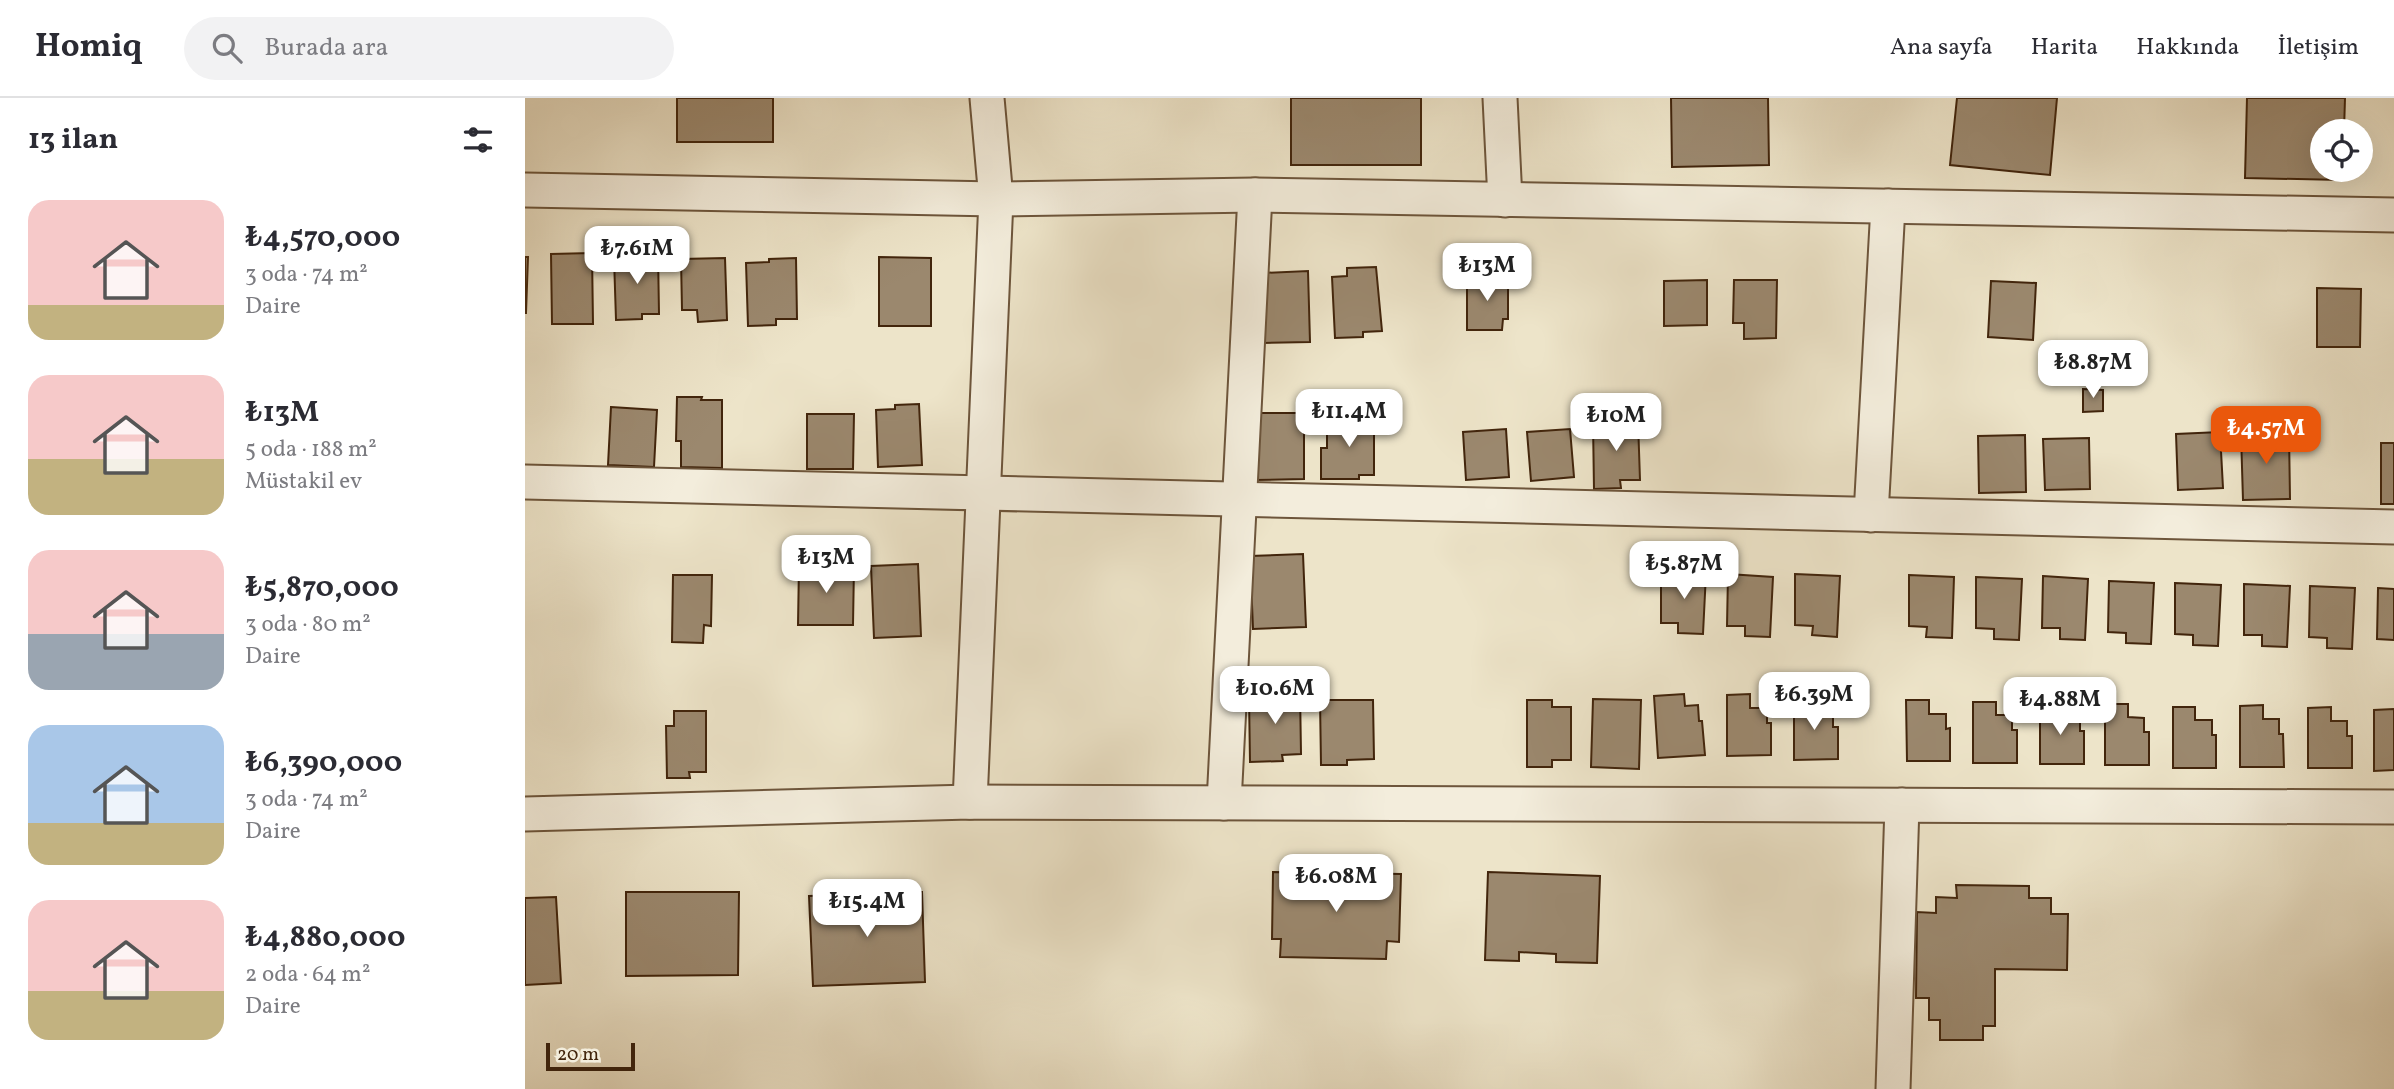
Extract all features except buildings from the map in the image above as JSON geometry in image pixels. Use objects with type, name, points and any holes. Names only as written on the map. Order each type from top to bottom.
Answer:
[{"type":"street","points":[[970,803],[996,199],[987,98]]},
{"type":"street","points":[[1500,98],[1505,200]]},
{"type":"street","points":[[525,190],[996,199],[1255,195],[2394,215]]},
{"type":"street","points":[[1224,803],[1255,195]]},
{"type":"street","points":[[1871,515],[1888,206]]},
{"type":"street","points":[[525,482],[2394,527]]},
{"type":"street","points":[[525,814],[970,803],[2394,807]]},
{"type":"street","points":[[1893,1089],[1902,805]]}]
